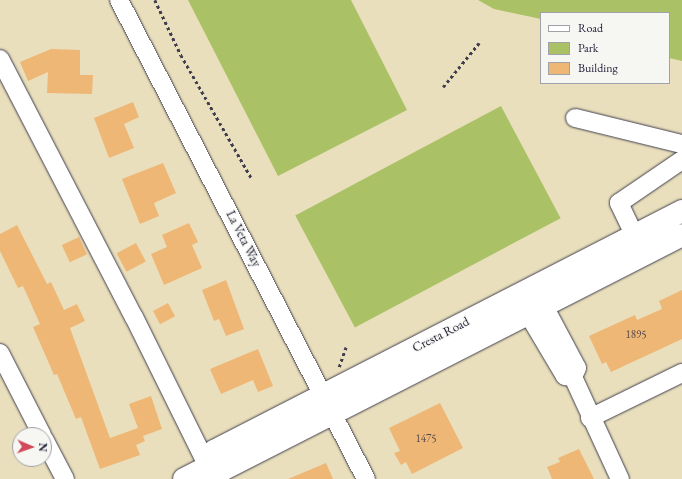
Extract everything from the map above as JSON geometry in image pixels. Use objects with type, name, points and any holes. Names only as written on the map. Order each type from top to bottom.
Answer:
[{"type":"main road","name":"Cresta Road","points":[[184,479],[224,469],[323,395],[682,211]]},
{"type":"main road","name":"Cresta Road","points":[[278,430],[334,415],[682,235]]},
{"type":"street","name":"La Veta Way","points":[[119,0],[366,479]]},
{"type":"street","points":[[0,59],[211,473]]},
{"type":"street","points":[[575,118],[682,144]]},
{"type":"street","points":[[645,254],[634,236],[619,203],[682,160]]},
{"type":"street","points":[[536,310],[565,376],[573,377],[590,418],[620,479]]},
{"type":"street","points":[[0,353],[38,427]]},
{"type":"street","points":[[590,418],[682,373]]},
{"type":"street","points":[[52,454],[65,479]]},
{"type":"path","points":[[155,0],[181,55],[251,177]]},
{"type":"path","points":[[443,87],[479,43]]},
{"type":"path","points":[[340,370],[338,364],[346,347]]},
{"type":"green space","points":[[188,0],[351,0],[407,110],[278,176]]},
{"type":"green space","points":[[478,0],[682,0],[682,61],[670,58],[670,12],[540,12],[540,19],[494,9]]},
{"type":"green space","points":[[501,106],[561,218],[355,328],[295,215]]},
{"type":"building","points":[[51,49],[80,50],[80,75],[93,75],[92,94],[47,93],[48,72],[28,81],[20,62]]},
{"type":"building","points":[[133,102],[139,117],[124,124],[134,148],[109,158],[94,118]]},
{"type":"building","points":[[163,163],[176,193],[154,203],[159,216],[140,224],[122,179]]},
{"type":"building","points":[[189,223],[198,242],[192,245],[202,268],[164,285],[151,254],[167,247],[162,235]]},
{"type":"building","points":[[17,225],[47,284],[51,282],[64,310],[77,304],[85,321],[70,328],[110,438],[138,428],[129,404],[151,396],[162,429],[143,436],[145,441],[136,445],[140,455],[100,469],[81,417],[76,419],[57,374],[54,375],[33,327],[40,324],[23,286],[18,288],[0,251],[0,234]]},
{"type":"building","points":[[79,237],[87,254],[70,262],[62,245]]},
{"type":"building","points":[[136,243],[146,262],[126,272],[117,253]]},
{"type":"building","points":[[226,280],[244,329],[226,336],[219,319],[214,321],[202,290]]},
{"type":"building","points":[[682,290],[682,339],[611,372],[606,362],[602,364],[589,336],[635,315],[637,320],[662,309],[659,301]]},
{"type":"building","points":[[168,303],[175,316],[160,324],[153,311]]},
{"type":"building","points":[[258,349],[273,386],[258,392],[253,380],[221,394],[210,369]]},
{"type":"building","points":[[440,403],[463,448],[412,474],[406,462],[401,465],[394,453],[400,451],[389,428]]},
{"type":"building","points":[[579,449],[594,479],[552,479],[547,467],[560,462],[558,458]]},
{"type":"building","points":[[326,463],[333,479],[288,479]]}]
